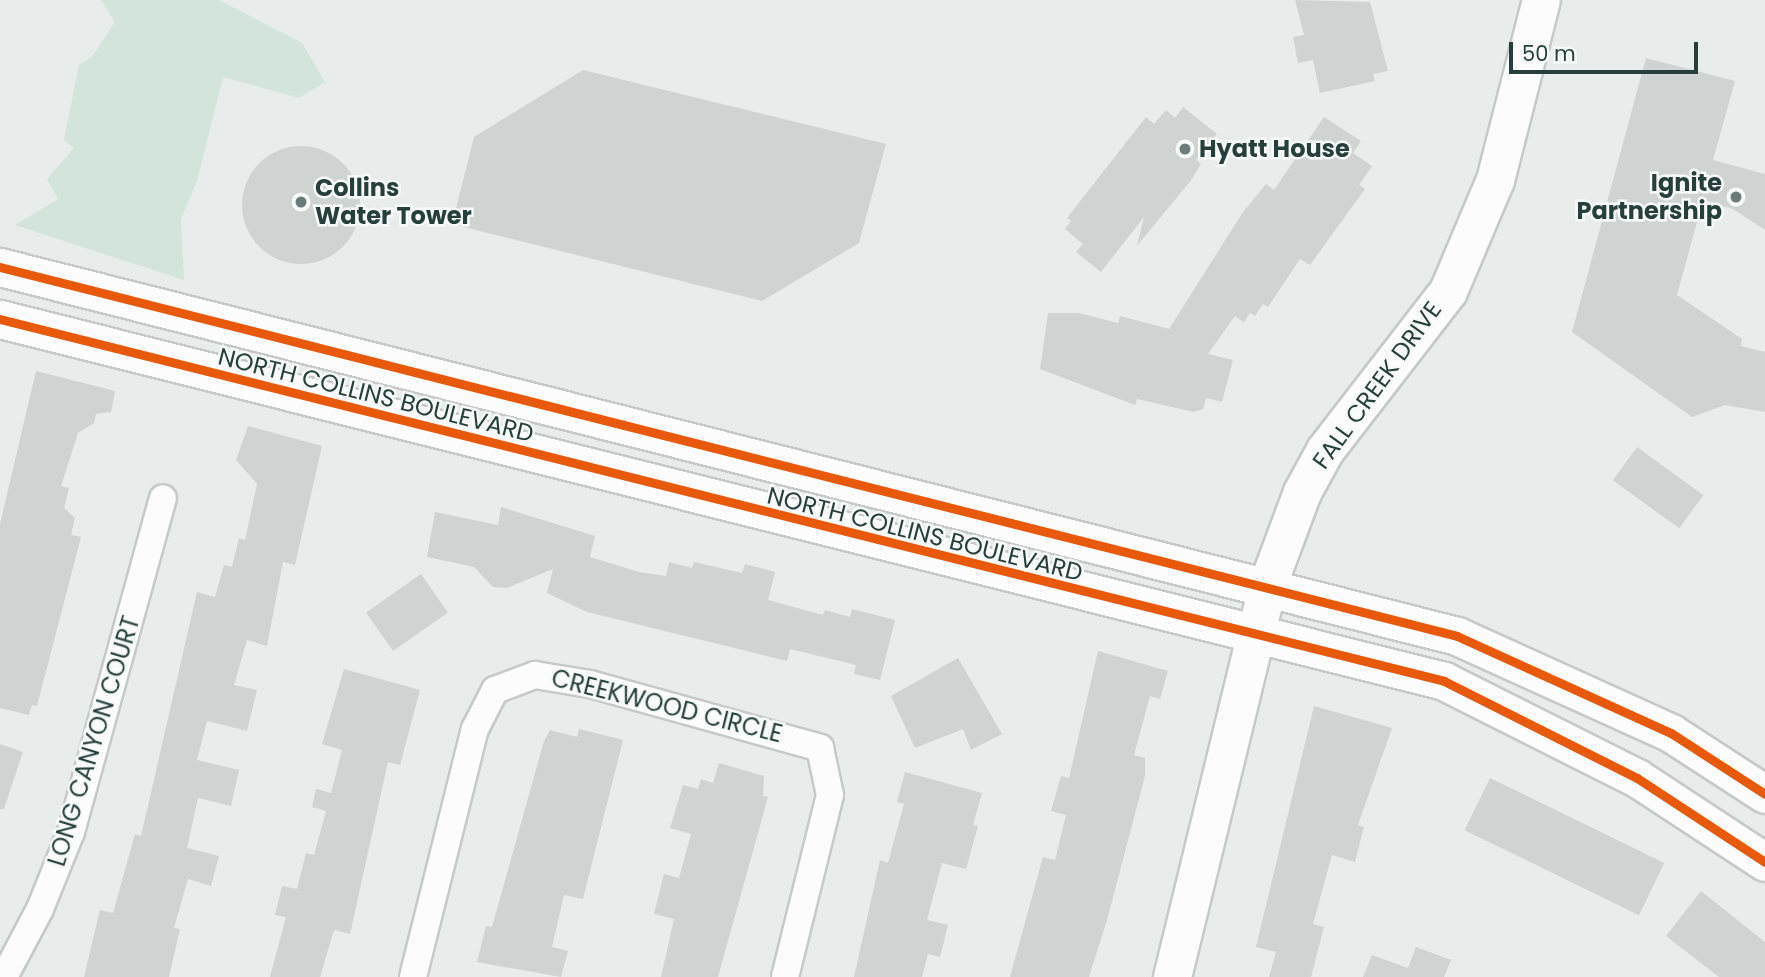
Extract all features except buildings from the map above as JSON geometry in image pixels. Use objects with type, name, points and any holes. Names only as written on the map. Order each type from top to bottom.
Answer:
[{"type":"main road","name":"FALL CREEK DRIVE","points":[[1172,977],[1267,586],[1302,492],[1325,450],[1448,290],[1481,222],[1541,0]]},
{"type":"main road","name":"NORTH COLLINS BOULEVARD","points":[[0,267],[875,486],[1457,636],[1671,733],[1765,794]]},
{"type":"main road","name":"NORTH COLLINS BOULEVARD","points":[[0,319],[862,538],[1444,681],[1637,778],[1765,862]]},
{"type":"main road","points":[[372,414],[384,362]]},
{"type":"main road","points":[[862,538],[875,486]]},
{"type":"main road","points":[[1637,778],[1671,733]]},
{"type":"street","name":"LONG CANYON COURT","points":[[4,977],[40,909],[71,832],[163,498]]},
{"type":"street","name":"CREEKWOOD CIRCLE","points":[[413,977],[475,729],[495,690],[535,675],[590,684],[820,748],[830,795],[785,977]]},
{"type":"green space","points":[[101,0],[219,0],[302,43],[325,82],[299,98],[223,77],[197,181],[181,219],[184,280],[15,225],[58,199],[47,179],[74,148],[64,140],[79,65],[92,57],[115,22]]},
{"type":"cycle path","points":[[0,267],[1457,636],[1671,733],[1765,794]]},
{"type":"cycle path","points":[[0,319],[1444,681],[1637,778],[1765,862]]},
{"type":"place","name":"Hyatt House","points":[[1185,149]]},
{"type":"place","name":"Ignite Partnership","points":[[1736,197]]},
{"type":"place","name":"Collins Water Tower","points":[[301,202]]}]
